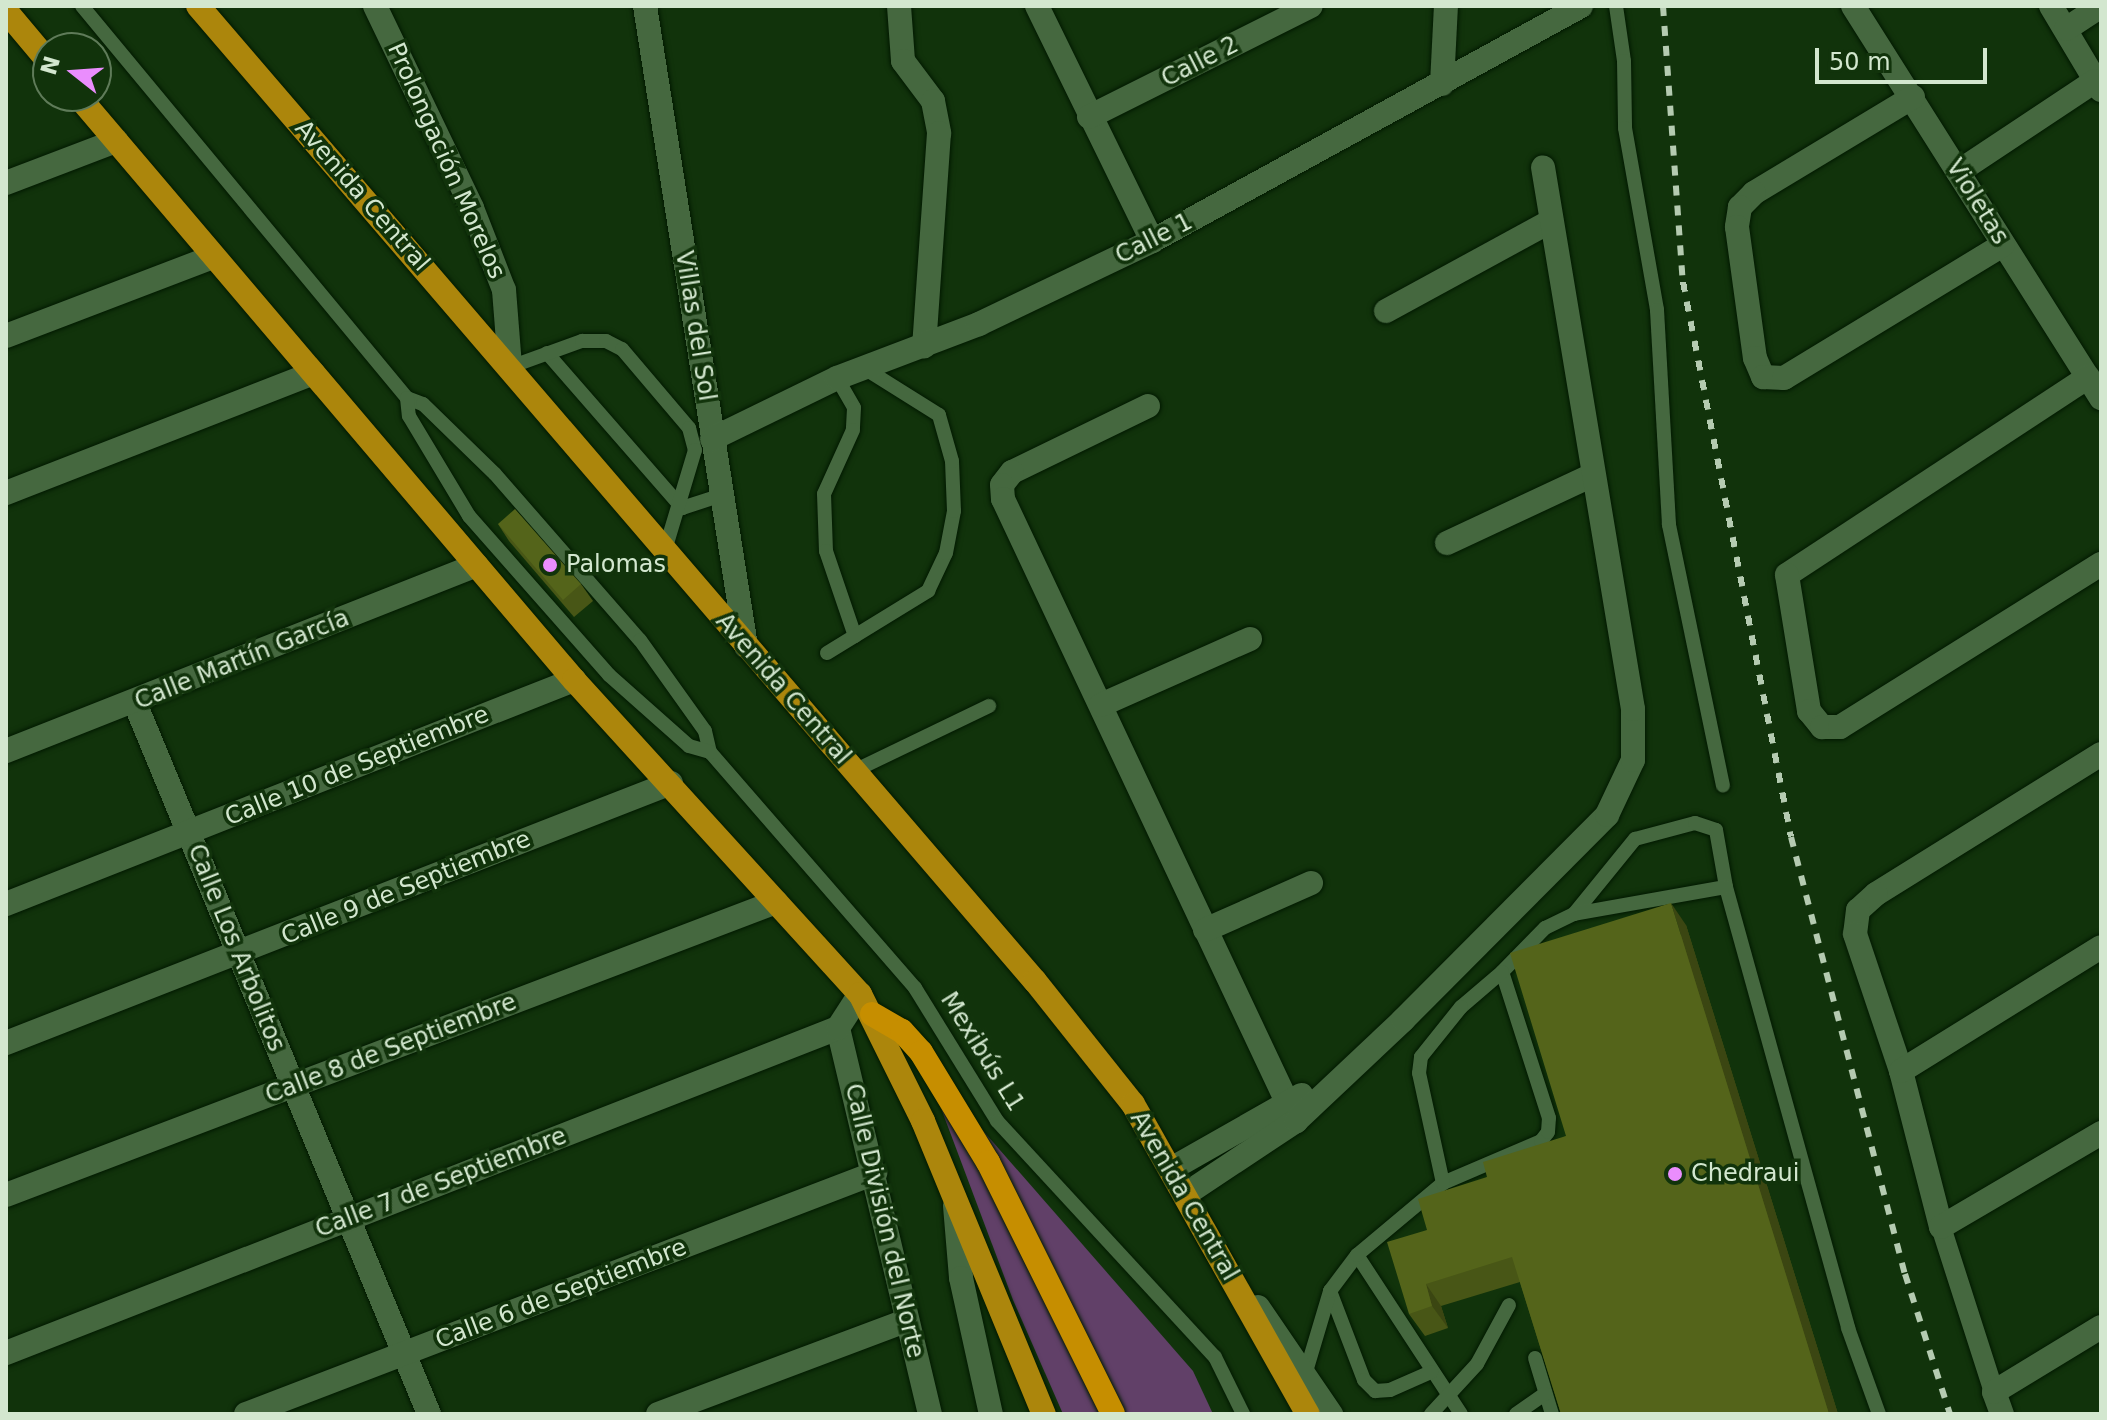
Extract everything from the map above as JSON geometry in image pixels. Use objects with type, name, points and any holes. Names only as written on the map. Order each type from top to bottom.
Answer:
[{"type":"highway","name":"Avenida Central","points":[[201,7],[854,771],[1133,1104],[1308,1414]]},
{"type":"highway","points":[[6,11],[32,42]]},
{"type":"highway","points":[[92,112],[574,680],[671,783],[866,1004],[902,1031],[921,1052],[988,1162],[1111,1411]]},
{"type":"highway","points":[[866,1004],[1044,1414]]},
{"type":"street","name":"Prolongación Morelos","points":[[375,6],[472,208],[504,290],[510,367]]},
{"type":"street","name":"Villas del Sol","points":[[645,6],[746,646]]},
{"type":"street","points":[[899,6],[903,61],[933,101],[939,133],[924,346]]},
{"type":"street","points":[[1037,6],[1152,241]]},
{"type":"street","name":"Calle 2","points":[[1089,117],[1311,6]]},
{"type":"street","points":[[1442,84],[1446,6]]},
{"type":"street","name":"Calle 1","points":[[712,439],[837,378],[924,346],[1152,241],[1581,6]]},
{"type":"street","name":"Violetas","points":[[1853,6],[2101,398]]},
{"type":"street","points":[[1958,172],[2098,86],[2051,6]]},
{"type":"street","points":[[2066,29],[2101,6]]},
{"type":"street","points":[[1913,97],[1754,193],[1740,207],[1737,227],[1755,358],[1763,377],[1784,378],[2003,245]]},
{"type":"street","points":[[6,183],[116,141]]},
{"type":"street","points":[[1171,1169],[1333,1086],[1607,815],[1633,760],[1633,709],[1591,476],[1543,167]]},
{"type":"street","points":[[1386,311],[1551,221]]},
{"type":"street","points":[[6,336],[213,257]]},
{"type":"street","points":[[6,493],[313,373]]},
{"type":"street","points":[[2088,377],[1787,575],[1809,711],[1822,727],[1840,727],[2101,564]]},
{"type":"street","points":[[1148,406],[1012,472],[1002,485],[1003,499],[1291,1110]]},
{"type":"street","points":[[1447,543],[1591,476]]},
{"type":"street","name":"Calle Martín García","points":[[6,751],[135,703],[477,565]]},
{"type":"street","points":[[1101,705],[1250,639]]},
{"type":"street","name":"Calle 10 de Septiembre","points":[[6,904],[574,680]]},
{"type":"street","name":"Calle Los Arbolitos","points":[[135,703],[429,1414]]},
{"type":"street","points":[[2101,754],[1858,910],[1855,934],[1901,1071],[1941,1227],[1998,1403],[2101,1327]]},
{"type":"street","name":"Calle 9 de Septiembre","points":[[6,1043],[671,783]]},
{"type":"street","points":[[1205,930],[1311,883]]},
{"type":"street","name":"Calle 8 de Septiembre","points":[[6,1195],[776,902]]},
{"type":"street","points":[[1901,1071],[2101,947]]},
{"type":"street","points":[[838,1028],[866,1004]]},
{"type":"street","name":"Calle División del Norte","points":[[838,1028],[875,1173],[905,1321],[930,1414]]},
{"type":"street","name":"Calle 7 de Septiembre","points":[[6,1353],[838,1028]]},
{"type":"street","points":[[1186,1194],[1291,1110]]},
{"type":"street","points":[[1941,1227],[2101,1133]]},
{"type":"street","name":"Calle 6 de Septiembre","points":[[246,1414],[875,1173]]},
{"type":"street","points":[[955,1206],[961,1278],[991,1414]]},
{"type":"street","points":[[1210,1238],[1331,1414]]},
{"type":"street","points":[[658,1414],[905,1321]]},
{"type":"lane","name":"Mexibús L1","points":[[82,6],[407,398],[423,404],[495,474],[640,640],[705,731],[710,752],[915,988],[997,1121],[1215,1357],[1243,1414]]},
{"type":"lane","points":[[1616,6],[1624,61],[1625,128],[1657,310],[1669,525],[1723,785]]},
{"type":"lane","points":[[510,367],[582,341],[606,341],[622,349],[689,428],[695,450],[682,508],[665,550]]},
{"type":"lane","points":[[547,353],[682,508]]},
{"type":"lane","points":[[827,653],[928,591],[946,553],[954,511],[952,461],[939,415],[864,368]]},
{"type":"lane","points":[[837,378],[854,408],[853,430],[824,494],[826,551],[855,636]]},
{"type":"lane","name":"Mexibús L1","points":[[407,398],[409,416],[469,516],[609,675],[689,746],[710,752]]},
{"type":"lane","points":[[682,508],[720,496]]},
{"type":"lane","points":[[854,771],[989,706]]},
{"type":"lane","points":[[1574,914],[1635,839],[1695,823],[1716,830],[1726,887],[1848,1328],[1879,1414]]},
{"type":"lane","points":[[1443,1183],[1419,1073],[1421,1057],[1461,1007],[1502,972],[1545,928],[1574,914],[1726,887]]},
{"type":"lane","points":[[1305,1375],[1330,1291],[1357,1255],[1443,1183],[1541,1141],[1548,1132],[1549,1118],[1502,972]]},
{"type":"lane","points":[[1357,1255],[1449,1401],[1461,1414]]},
{"type":"lane","points":[[1330,1291],[1364,1380],[1375,1391],[1390,1390],[1431,1372]]},
{"type":"lane","points":[[1431,1414],[1449,1401],[1477,1364],[1509,1305]]},
{"type":"lane","points":[[1535,1358],[1552,1414]]},
{"type":"lane","points":[[1516,1414],[1545,1394]]},
{"type":"shaded area","points":[[924,1063],[1193,1371],[1213,1414],[1063,1414],[1013,1300]]},
{"type":"building","points":[[515,509],[581,584],[563,600],[498,524]]},
{"type":"building","name":"Chedraui","points":[[1671,903],[1829,1414],[1561,1414],[1512,1257],[1426,1284],[1432,1306],[1409,1314],[1387,1242],[1427,1230],[1418,1199],[1487,1177],[1483,1162],[1566,1136],[1510,953]]},
{"type":"railway","points":[[1663,6],[1683,282],[1791,837],[1905,1274],[1950,1414]]},
{"type":"place","name":"Palomas","points":[[550,565]]},
{"type":"place","name":"Chedraui","points":[[1675,1174]]}]
